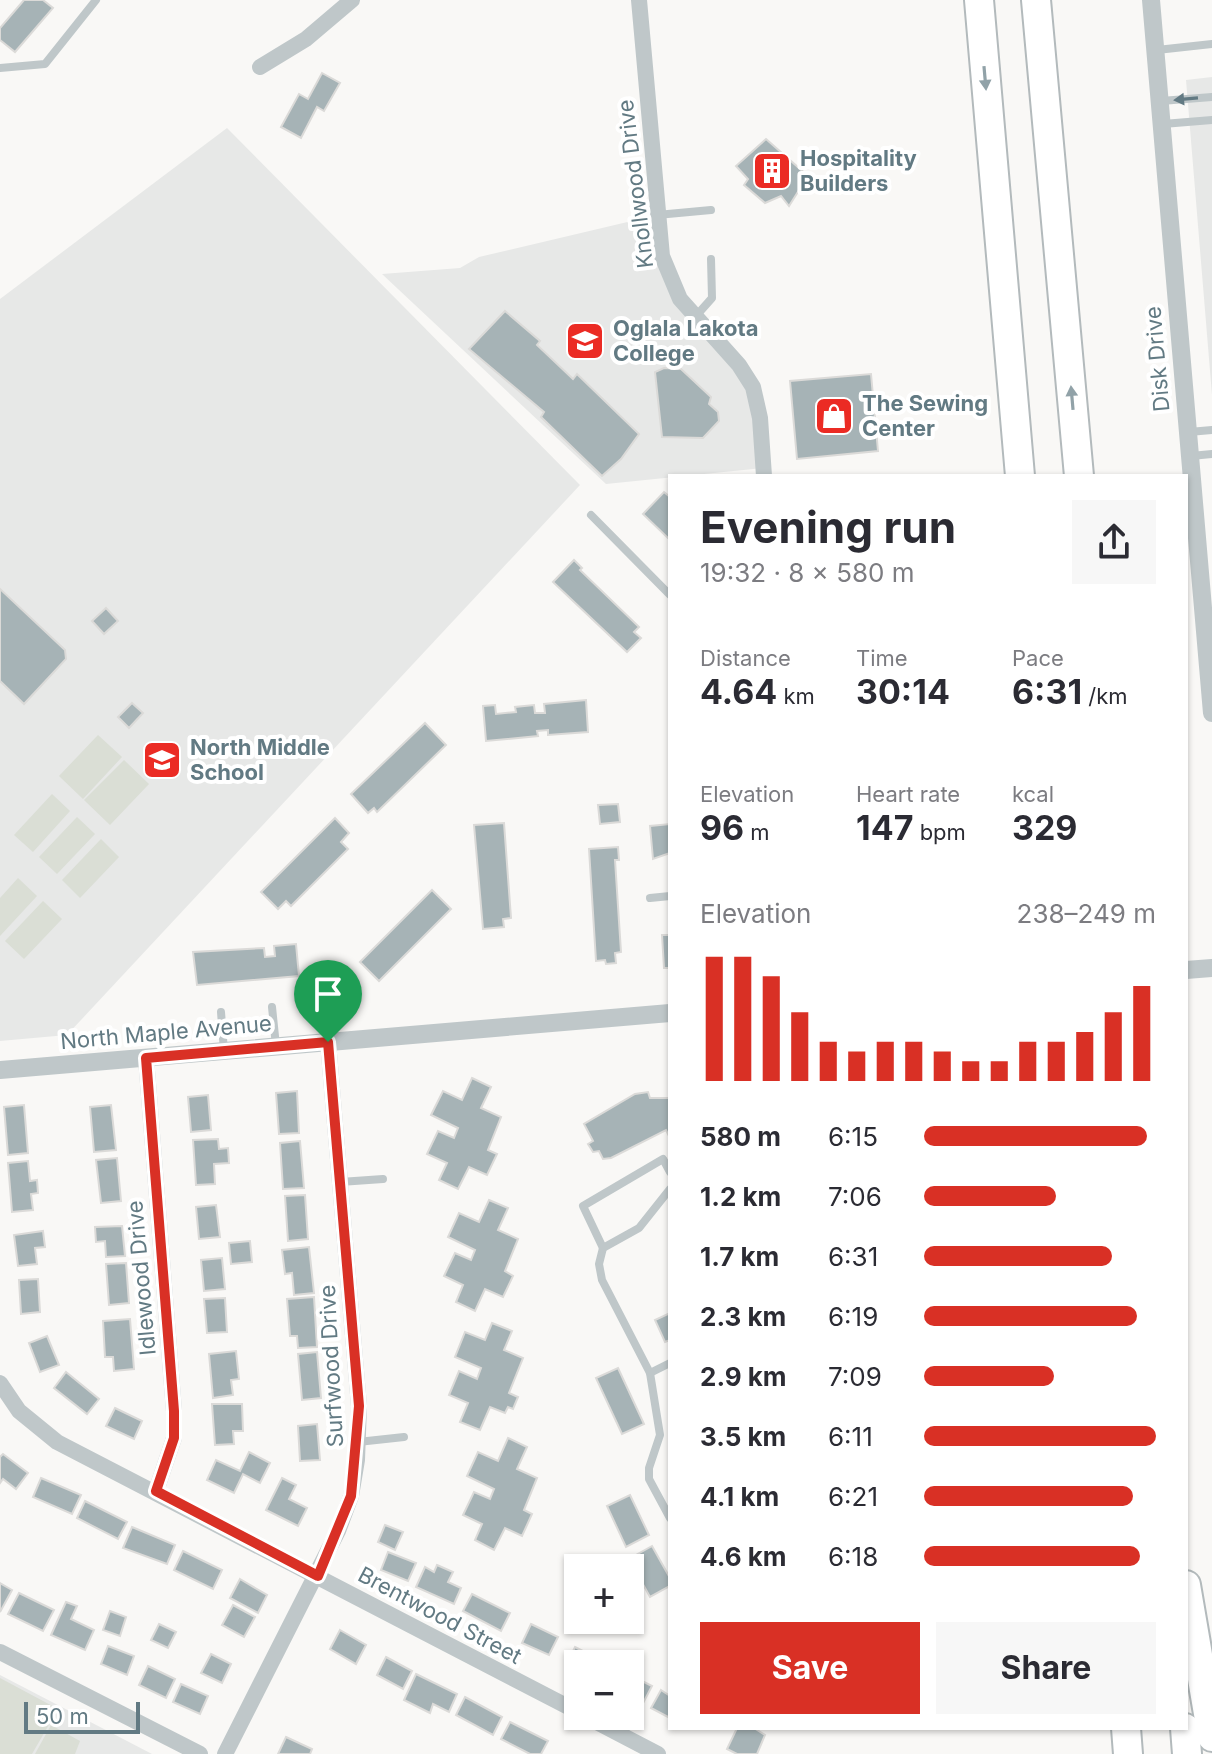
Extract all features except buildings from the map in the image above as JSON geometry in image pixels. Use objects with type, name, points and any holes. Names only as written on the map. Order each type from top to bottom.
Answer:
[{"type":"highway","points":[[979,0],[1020,474]]},
{"type":"highway","points":[[1036,0],[1079,474]]},
{"type":"highway","points":[[1053,0],[1055,197]]},
{"type":"highway","points":[[1188,1597],[1212,1737]]},
{"type":"highway","points":[[1108,1730],[1108,1754]]},
{"type":"highway","points":[[1126,1730],[1128,1754]]},
{"type":"highway","points":[[1185,1730],[1187,1754]]},
{"type":"street","points":[[260,67],[306,39],[352,0]]},
{"type":"street","name":"Knollwood Drive","points":[[639,0],[662,256],[669,279],[696,316],[739,365],[753,387],[760,418],[764,474]]},
{"type":"street","name":"Disk Drive","points":[[1151,0],[1212,713]]},
{"type":"street","points":[[1188,970],[1212,968]]},
{"type":"street","name":"North Maple Avenue","points":[[0,1070],[668,1013]]},
{"type":"street","name":"Surfwood Drive","points":[[225,1754],[318,1576],[351,1496],[359,1406],[328,1042]]},
{"type":"street","name":"Idlewood Drive","points":[[146,1058],[174,1411],[174,1438],[156,1491]]},
{"type":"street","name":"Brentwood Street","points":[[0,1383],[19,1411],[57,1442],[564,1705]]},
{"type":"street","points":[[0,1652],[200,1754]]},
{"type":"street","points":[[612,1730],[658,1754]]},
{"type":"lane","points":[[0,68],[45,64],[96,0]]},
{"type":"lane","points":[[1156,50],[1212,44]]},
{"type":"lane","points":[[1160,102],[1212,97]]},
{"type":"lane","points":[[1162,124],[1212,120]]},
{"type":"lane","points":[[657,215],[711,210]]},
{"type":"lane","points":[[696,316],[712,298],[711,259]]},
{"type":"lane","points":[[1188,432],[1212,430]]},
{"type":"lane","points":[[1190,456],[1212,454]]},
{"type":"lane","points":[[591,515],[668,593]]},
{"type":"lane","points":[[650,898],[668,896]]},
{"type":"lane","points":[[272,1007],[276,1047]]},
{"type":"lane","points":[[221,1012],[224,1051]]},
{"type":"lane","points":[[668,1168],[663,1159],[583,1206],[603,1248],[599,1264],[602,1280],[650,1373],[660,1435],[649,1468],[649,1479],[668,1514]]},
{"type":"lane","points":[[340,1182],[383,1179]]},
{"type":"lane","points":[[603,1248],[639,1228],[668,1192]]},
{"type":"lane","points":[[650,1373],[668,1364]]},
{"type":"lane","points":[[358,1442],[404,1437]]},
{"type":"shaded area","points":[[1212,77],[1212,395],[1186,80]]},
{"type":"shaded area","name":"North Middle School","points":[[227,128],[580,485],[67,1035],[0,1041],[0,299]]},
{"type":"shaded area","name":"Oglala Lakota College","points":[[657,215],[669,279],[753,387],[763,468],[668,474],[668,478],[606,484],[382,274],[460,268],[479,257]]},
{"type":"shaded area","points":[[98,735],[122,757],[83,799],[59,776]]},
{"type":"shaded area","points":[[124,760],[149,784],[110,825],[84,800]]},
{"type":"shaded area","points":[[52,794],[70,811],[33,852],[14,835]]},
{"type":"shaded area","points":[[77,817],[95,834],[57,874],[39,857]]},
{"type":"shaded area","points":[[101,839],[119,857],[80,898],[62,880]]},
{"type":"shaded area","points":[[18,878],[37,896],[0,936],[0,898]]},
{"type":"shaded area","points":[[43,901],[62,919],[24,959],[5,941]]},
{"type":"shaded area","points":[[0,1675],[152,1754],[0,1754]]},
{"type":"shaded area","points":[[0,1678],[58,1709],[32,1754],[0,1754]]},
{"type":"shaded area","points":[[51,1725],[80,1741],[75,1754],[35,1754]]},
{"type":"place","name":"Hospitality Builders","points":[[772,171]]},
{"type":"place","name":"Oglala Lakota College","points":[[585,341]]},
{"type":"place","name":"The Sewing Center","points":[[834,416]]},
{"type":"place","name":"North Middle School","points":[[162,760]]},
{"type":"route","points":[[328,1042],[359,1406],[357,1460],[351,1496],[318,1576],[156,1491],[169,1461],[174,1438],[174,1411],[146,1058],[328,1042]]}]
